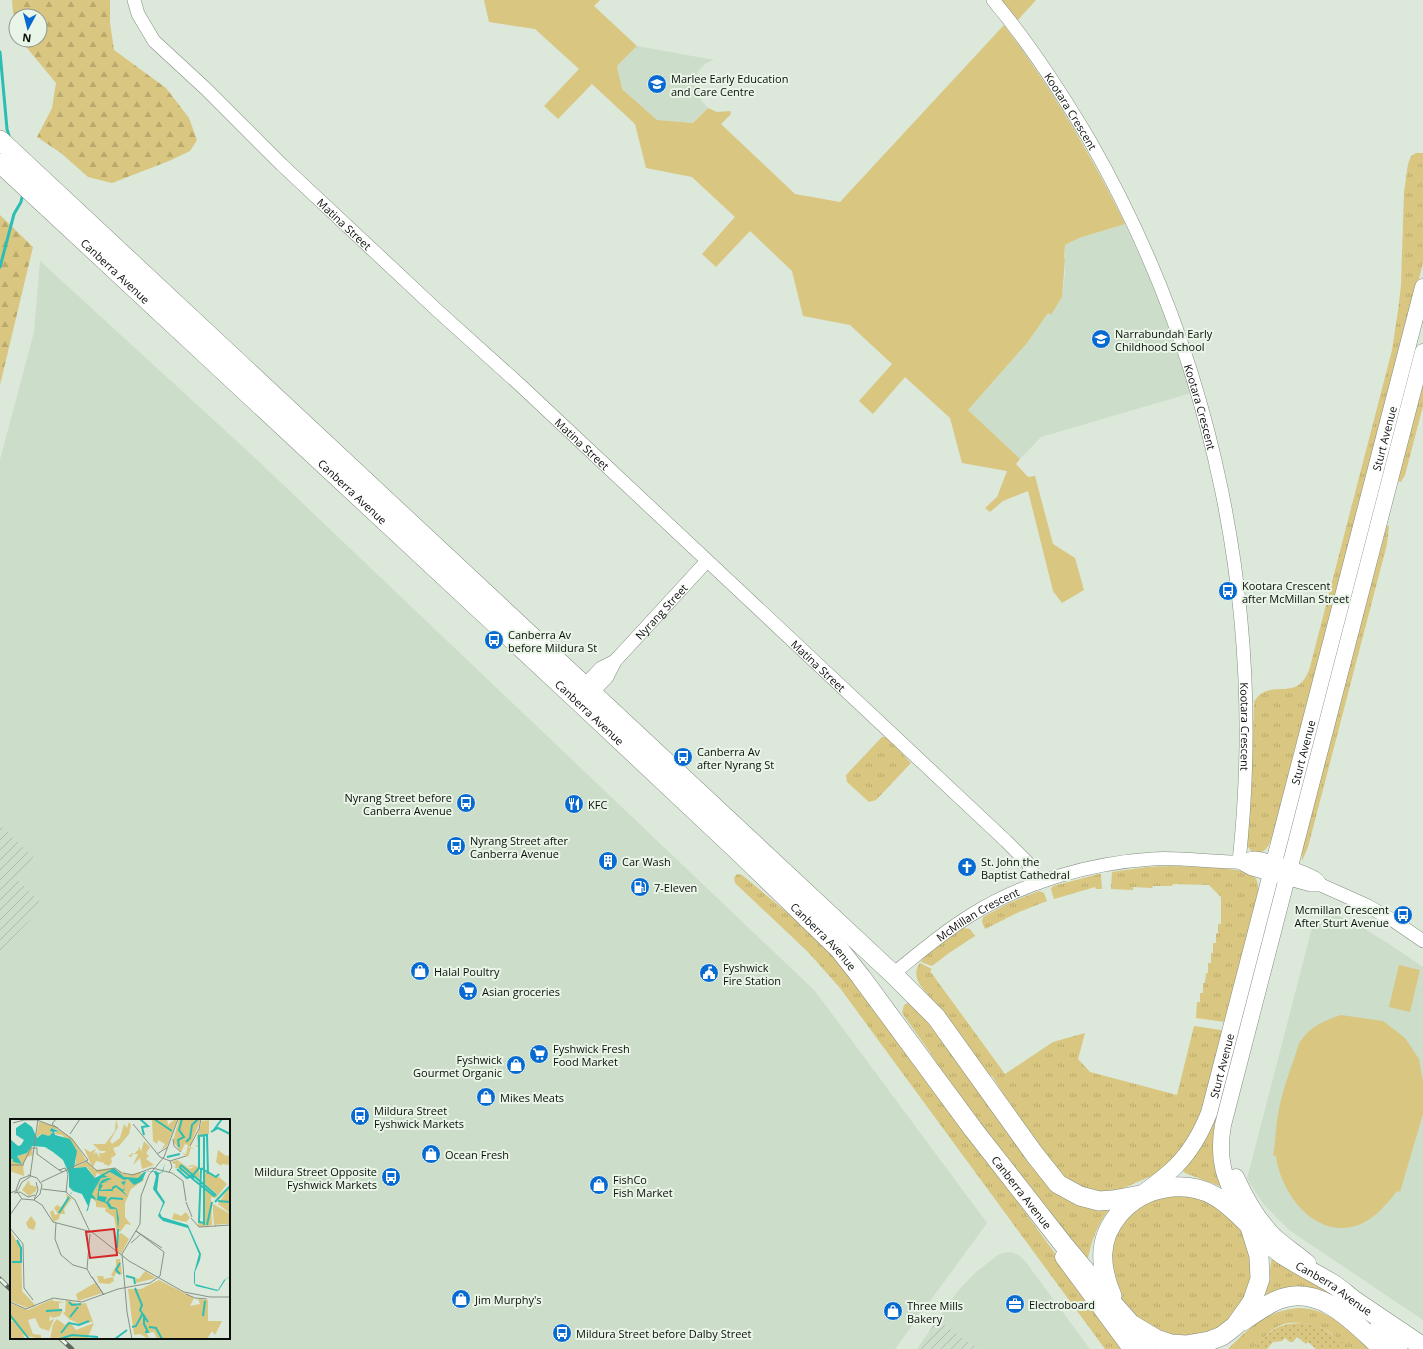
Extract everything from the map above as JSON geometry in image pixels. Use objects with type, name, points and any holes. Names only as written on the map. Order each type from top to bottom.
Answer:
[{"type":"highway","name":"Canberra Avenue","points":[[0,140],[42,178],[583,695],[848,959],[973,1129],[1063,1244],[1124,1317],[1136,1328],[1164,1342],[1178,1345],[1194,1345],[1222,1336],[1260,1309],[1279,1299],[1290,1296],[1305,1296],[1319,1299],[1336,1309],[1383,1349]]},
{"type":"highway","name":"Canberra Avenue","points":[[0,163],[583,695],[918,998],[936,1017],[1035,1155],[1058,1184],[1080,1196],[1099,1201],[1141,1195],[1170,1187],[1186,1187],[1201,1190],[1224,1200],[1273,1248],[1335,1285],[1354,1300],[1423,1347]]},
{"type":"highway","points":[[848,959],[856,966],[865,970],[893,974],[892,993],[909,1040]]},
{"type":"highway","points":[[898,1013],[899,1006],[902,1001],[910,998],[918,998]]},
{"type":"highway","name":"Canberra Avenue","points":[[1124,1317],[1115,1303],[1106,1278],[1103,1265],[1103,1251],[1106,1236],[1114,1220],[1141,1195]]},
{"type":"highway","name":"Canberra Avenue","points":[[1236,1326],[1252,1302],[1260,1279],[1259,1256],[1246,1220]]},
{"type":"highway","points":[[1354,1300],[1393,1338],[1398,1349]]},
{"type":"main road","name":"Sturt Avenue","points":[[1141,1195],[1182,1159],[1202,1131],[1209,1113],[1423,287]]},
{"type":"main road","name":"Sturt Avenue","points":[[1246,1220],[1226,1178],[1221,1162],[1220,1142],[1226,1112],[1423,352]]},
{"type":"main road","points":[[1226,1112],[1228,1149],[1231,1161],[1240,1185],[1254,1210],[1272,1234],[1335,1285]]},
{"type":"main road","points":[[973,1129],[1130,1349]]},
{"type":"main road","points":[[1124,1317],[1147,1349]]},
{"type":"main road","points":[[1218,1349],[1236,1326]]},
{"type":"street","name":"Matina Street","points":[[134,0],[138,14],[154,41],[206,89],[288,170],[1006,841],[1025,860],[1038,883]]},
{"type":"street","name":"Kootara Crescent","points":[[994,0],[1062,94],[1121,198],[1164,294],[1204,412],[1214,454],[1233,552],[1245,652],[1246,751],[1243,821],[1239,862]]},
{"type":"street","name":"Nyrang Street","points":[[583,695],[601,668],[615,661],[707,561]]},
{"type":"street","name":"McMillan Crescent","points":[[893,974],[940,936],[972,915],[1003,898],[1038,883],[1080,870],[1136,860],[1181,858],[1239,862],[1250,868],[1272,869],[1315,878],[1321,885],[1372,908],[1423,941]]},
{"type":"shaded area","name":"Marlee Early Education and Care Centre","points":[[637,46],[714,60],[706,63],[694,79],[693,85],[702,89],[702,93],[699,97],[708,108],[693,123],[657,120],[622,89],[617,66]]},
{"type":"shaded area","name":"Narrabundah Early Childhood School","points":[[1125,224],[1150,279],[1191,393],[1041,437],[1020,459],[968,410],[1027,343],[1048,313],[1051,315],[1062,297],[1065,273],[1065,245],[1079,238]]},
{"type":"shaded area","points":[[40,261],[254,457],[815,991],[987,1223],[895,1349],[0,1349],[0,952],[44,905],[17,879],[36,859],[0,825],[0,460],[34,332]]},
{"type":"shaded area","points":[[0,825],[36,859],[17,879],[44,905],[0,952]]},
{"type":"shaded area","points":[[1327,910],[1360,926],[1423,967],[1423,1320],[1289,1230],[1264,1205],[1247,1179],[1314,920],[1323,922]]},
{"type":"shaded area","points":[[1011,1252],[1019,1255],[1025,1261],[1090,1349],[979,1349],[937,1320],[957,1292],[976,1272],[998,1255]]},
{"type":"shaded area","points":[[937,1320],[979,1349],[917,1349]]},
{"type":"green space","points":[[12,0],[110,0],[110,23],[114,50],[166,88],[189,118],[197,140],[190,151],[169,161],[112,183],[88,177],[61,153],[37,137],[52,108],[56,83],[27,48],[48,48],[48,8],[13,8]]},
{"type":"green space","points":[[484,0],[600,0],[594,6],[637,46],[617,66],[622,89],[657,120],[693,123],[708,108],[717,112],[730,111],[731,114],[721,124],[795,194],[840,202],[1004,25],[1054,97],[1098,172],[1125,224],[1079,238],[1065,245],[1062,297],[1051,315],[1048,313],[1027,343],[968,410],[1020,459],[1016,464],[1028,477],[1035,476],[1053,544],[1075,558],[1084,590],[1062,603],[1053,591],[1028,491],[1003,501],[990,512],[985,508],[997,497],[1007,471],[962,463],[950,418],[905,377],[873,414],[859,401],[892,364],[850,325],[803,316],[792,271],[750,231],[716,267],[702,254],[735,217],[692,177],[646,168],[635,124],[592,84],[558,119],[544,106],[579,69],[535,29],[489,22]]},
{"type":"green space","points":[[1001,0],[1036,0],[1017,21]]},
{"type":"green space","points":[[1416,153],[1423,153],[1423,263],[1273,835],[1266,849],[1257,853],[1252,852],[1247,843],[1254,702],[1260,694],[1267,691],[1291,688],[1298,685],[1305,679],[1310,667],[1392,350],[1401,285],[1404,192],[1408,164],[1411,156]]},
{"type":"green space","points":[[0,215],[33,247],[0,385]]},
{"type":"green space","points":[[1423,375],[1423,406],[1405,475],[1401,482],[1397,481]]},
{"type":"green space","points":[[1387,525],[1389,526],[1387,544],[1308,847],[1302,861],[1302,845]]},
{"type":"green space","points":[[882,737],[886,737],[911,763],[876,800],[869,802],[847,782],[846,775]]},
{"type":"green space","points":[[1171,866],[1226,868],[1237,870],[1254,876],[1257,882],[1259,892],[1225,1022],[1196,1018],[1197,1002],[1200,1002],[1200,993],[1203,993],[1203,983],[1205,983],[1206,973],[1208,973],[1208,963],[1211,963],[1211,953],[1213,953],[1213,943],[1216,943],[1218,924],[1221,924],[1221,897],[1209,885],[1173,884],[1172,886],[1153,886],[1152,888],[1133,887],[1133,890],[1111,889],[1112,872],[1147,867]]},
{"type":"green space","points":[[737,874],[742,875],[830,951],[989,1163],[1125,1349],[1105,1349],[840,988],[808,952],[735,883],[734,878]]},
{"type":"green space","points":[[1101,874],[1102,889],[1096,889],[1095,887],[1054,899],[1051,889],[1053,886]]},
{"type":"green space","points":[[1039,891],[1044,893],[1047,901],[1019,912],[985,929],[982,922],[983,917],[1007,904]]},
{"type":"green space","points":[[963,928],[970,929],[975,936],[932,966],[921,962],[925,956]]},
{"type":"green space","points":[[920,963],[932,969],[930,971],[1005,1074],[1053,1042],[1085,1033],[1078,1059],[1090,1072],[1177,1095],[1194,1026],[1221,1030],[1222,1032],[1204,1111],[1182,1151],[1156,1174],[1119,1190],[1100,1194],[1067,1182],[1018,1118],[992,1076],[990,1076],[948,1020],[949,1018],[920,985],[916,972]]},
{"type":"green space","points":[[1399,965],[1420,970],[1410,1012],[1389,1007]]},
{"type":"green space","points":[[909,1002],[916,1003],[1042,1174],[1111,1207],[1106,1213],[1095,1234],[1087,1263],[959,1099],[929,1051],[902,1013],[904,1005]]},
{"type":"green space","points":[[1341,1015],[1383,1021],[1405,1038],[1419,1059],[1423,1082],[1423,1114],[1400,1192],[1397,1191],[1372,1218],[1361,1224],[1345,1228],[1330,1226],[1316,1221],[1304,1211],[1293,1199],[1285,1186],[1279,1171],[1276,1156],[1273,1155],[1281,1100],[1287,1078],[1300,1043],[1306,1034],[1314,1027],[1324,1021]]},
{"type":"green space","points":[[1219,1092],[1225,1093],[1222,1187],[1185,1173],[1182,1170]]},
{"type":"green space","points":[[1169,1194],[1206,1198],[1238,1223],[1253,1261],[1247,1299],[1218,1331],[1178,1339],[1142,1323],[1122,1300],[1114,1284],[1110,1240],[1134,1208]]},
{"type":"green space","points":[[1272,1255],[1339,1299],[1338,1303],[1264,1299],[1268,1285]]},
{"type":"green space","points":[[1300,1308],[1321,1312],[1339,1322],[1371,1349],[1350,1349],[1333,1335],[1311,1324],[1288,1323],[1275,1328],[1253,1349],[1228,1349],[1260,1321],[1278,1312]]},
{"type":"green space","points":[[1302,1323],[1322,1328],[1350,1349],[1316,1349],[1308,1342],[1306,1344],[1297,1337],[1293,1342],[1290,1342],[1285,1338],[1282,1341],[1273,1342],[1267,1349],[1253,1349],[1264,1337],[1279,1327]]},
{"type":"waterway","points":[[0,52],[7,129],[10,139]]},
{"type":"waterway","points":[[0,267],[14,214],[21,202],[23,193]]},
{"type":"railway","points":[[0,1279],[10,1289]]},
{"type":"railway","points":[[61,1339],[72,1349]]},
{"type":"place","name":"Marlee Early Education and Care Centre","points":[[657,84]]},
{"type":"place","name":"Narrabundah Early Childhood School","points":[[1101,339]]},
{"type":"place","name":"Kootara Crescent after McMillan Street","points":[[1228,591]]},
{"type":"place","name":"Canberra Av before Mildura St","points":[[494,640]]},
{"type":"place","name":"Canberra Av after Nyrang St","points":[[683,757]]},
{"type":"place","name":"Nyrang Street before Canberra Avenue","points":[[466,803]]},
{"type":"place","name":"KFC","points":[[574,804]]},
{"type":"place","name":"Nyrang Street after Canberra Avenue","points":[[456,846]]},
{"type":"place","name":"Car Wash","points":[[608,861]]},
{"type":"place","name":"St. John the Baptist Cathedral","points":[[967,867]]},
{"type":"place","name":"7-Eleven","points":[[640,887]]},
{"type":"place","name":"Mcmillan Crescent After Sturt Avenue","points":[[1403,915]]},
{"type":"place","name":"Halal Poultry","points":[[420,971]]},
{"type":"place","name":"Fyshwick Fire Station","points":[[709,973]]},
{"type":"place","name":"Asian groceries","points":[[468,991]]},
{"type":"place","name":"Fyshwick Fresh Food Market","points":[[539,1054]]},
{"type":"place","name":"Fyshwick Gourmet Organic","points":[[516,1065]]},
{"type":"place","name":"Mikes Meats","points":[[486,1097]]},
{"type":"place","name":"Mildura Street Fyshwick Markets","points":[[360,1116]]},
{"type":"place","name":"Ocean Fresh","points":[[431,1154]]},
{"type":"place","name":"Mildura Street Opposite Fyshwick Markets","points":[[391,1177]]},
{"type":"place","name":"FishCo Fish Market","points":[[599,1185]]},
{"type":"place","name":"Jim Murphy's","points":[[461,1299]]},
{"type":"place","name":"Electroboard","points":[[1015,1304]]},
{"type":"place","name":"Three Mills Bakery","points":[[893,1311]]},
{"type":"place","name":"Mildura Street before Dalby Street","points":[[562,1333]]}]
